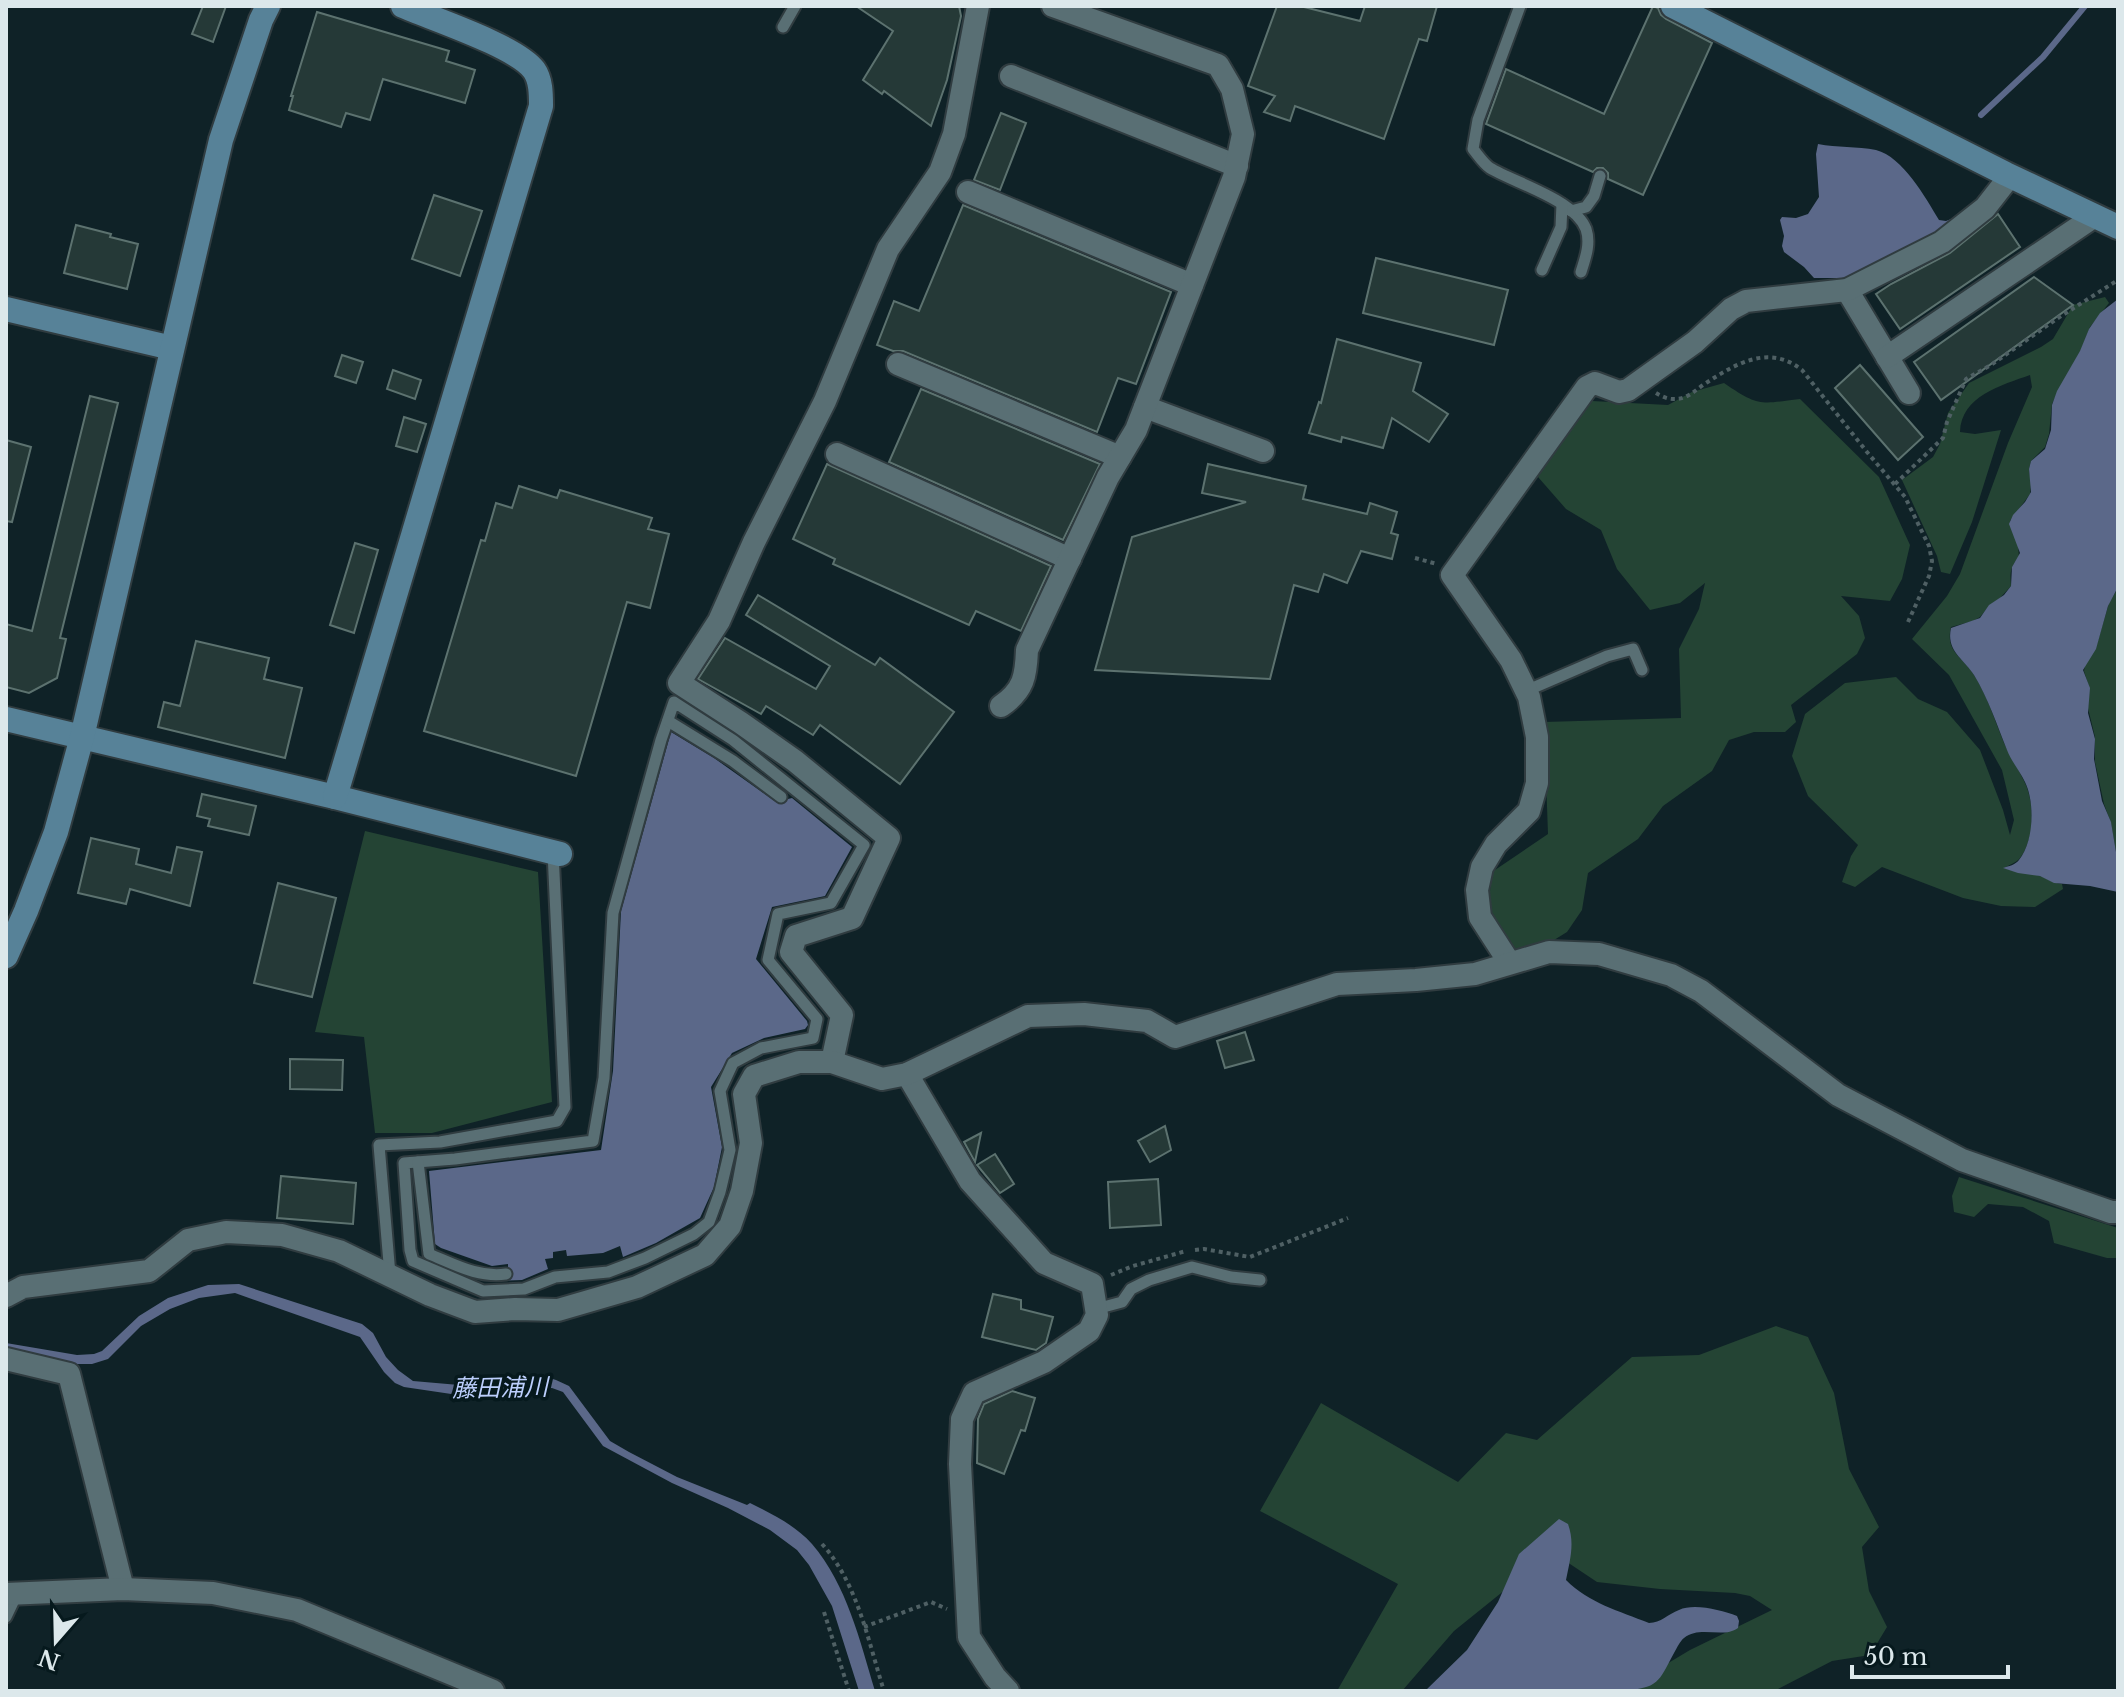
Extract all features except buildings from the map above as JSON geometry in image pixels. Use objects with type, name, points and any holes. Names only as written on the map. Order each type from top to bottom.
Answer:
[{"type":"street","points":[[6,956],[56,832],[82,737],[221,140],[268,6]]},
{"type":"street","points":[[335,797],[541,106],[541,88],[534,70],[516,54],[403,6]]},
{"type":"street","points":[[832,1062],[842,1015],[791,952],[796,936],[852,918],[889,838],[795,761],[679,683],[719,621],[754,542],[825,401],[888,249],[940,172],[954,134],[978,6]]},
{"type":"street","points":[[1001,706],[1016,696],[1026,672],[1027,650],[1108,477],[1136,430],[1234,177],[1243,134],[1232,89],[1218,65],[1053,6]]},
{"type":"street","points":[[1673,6],[2118,227]]},
{"type":"street","points":[[1011,76],[1237,166]]},
{"type":"street","points":[[1509,962],[1480,917],[1477,890],[1482,867],[1496,844],[1529,811],[1537,783],[1537,737],[1526,691],[1511,660],[1452,575],[1587,387],[1595,383],[1619,392],[1628,390],[1695,342],[1731,309],[1746,301],[1847,290],[1942,242],[1985,208],[2010,176]]},
{"type":"street","points":[[968,192],[1192,285]]},
{"type":"street","points":[[1887,357],[2095,216]]},
{"type":"street","points":[[1847,290],[1909,393]]},
{"type":"street","points":[[6,309],[172,348]]},
{"type":"street","points":[[898,364],[1120,457]]},
{"type":"street","points":[[1145,407],[1263,451]]},
{"type":"street","points":[[837,454],[1070,559]]},
{"type":"street","points":[[6,719],[556,853]]},
{"type":"street","points":[[6,1296],[23,1287],[149,1271],[188,1240],[226,1232],[282,1235],[339,1251],[430,1295],[475,1312],[558,1310],[637,1287],[705,1255],[730,1226],[742,1191],[751,1143],[744,1094],[754,1076],[799,1062],[832,1062],[882,1079],[907,1074],[1028,1016],[1084,1014],[1147,1021],[1175,1037],[1337,984],[1475,974],[1549,952],[1599,954],[1671,975],[1701,991],[1838,1095],[1962,1160],[2118,1212]]},
{"type":"street","points":[[907,1074],[970,1181],[1044,1263],[1092,1284],[1097,1315],[1089,1331],[1044,1362],[974,1393],[962,1419],[960,1464],[969,1637],[1008,1691]]},
{"type":"street","points":[[6,1359],[69,1374],[123,1589]]},
{"type":"street","points":[[12,1594],[123,1589],[213,1593],[297,1610],[493,1691]]},
{"type":"lane","points":[[783,27],[795,6]]},
{"type":"lane","points":[[1520,6],[1478,120],[1473,149],[1487,166],[1566,207],[1585,228],[1588,251],[1581,272]]},
{"type":"lane","points":[[1566,207],[1586,207],[1594,196],[1600,176]]},
{"type":"lane","points":[[1542,270],[1561,227],[1566,207]]},
{"type":"lane","points":[[1526,691],[1607,656],[1633,649],[1642,670]]},
{"type":"lane","points":[[674,702],[733,740],[864,845],[831,903],[778,914],[768,960],[817,1019],[813,1038],[761,1048],[733,1063],[720,1091],[730,1150],[709,1222],[694,1234],[608,1272],[555,1277],[524,1289],[483,1291],[413,1261],[404,1163],[593,1141],[604,1078],[613,913],[668,721],[674,702]]},
{"type":"lane","points":[[668,721],[733,761],[781,797]]},
{"type":"lane","points":[[390,1276],[379,1145],[440,1142],[557,1121],[565,1107],[556,853]]},
{"type":"lane","points":[[418,1162],[429,1254],[477,1273],[493,1276],[506,1274]]},
{"type":"lane","points":[[1096,1309],[1122,1302],[1131,1289],[1149,1280],[1192,1267],[1231,1277],[1260,1280]]},
{"type":"lane","points":[[6,1617],[12,1594]]},
{"type":"path","points":[[1895,484],[1943,438],[1966,379],[2118,280]]},
{"type":"path","points":[[1642,380],[1652,391],[1672,400],[1689,396],[1706,383],[1752,359],[1772,356],[1793,363],[1802,370],[1905,497],[1929,546],[1932,561],[1929,576],[1908,622]]},
{"type":"path","points":[[1092,1284],[1133,1266],[1179,1252],[1204,1249],[1250,1257],[1348,1218]]},
{"type":"path","points":[[822,1544],[836,1560],[857,1603],[884,1691]]},
{"type":"path","points":[[864,1627],[931,1602],[968,1614]]},
{"type":"path","points":[[824,1612],[849,1691]]},
{"type":"green space","points":[[2105,297],[2109,303],[2090,327],[2052,404],[2045,447],[2031,461],[2029,469],[2030,494],[2010,521],[2019,557],[2011,570],[2011,586],[1980,617],[1951,627],[1950,635],[1952,648],[1983,691],[2004,743],[2028,790],[2032,820],[2028,841],[2020,858],[2004,868],[2040,876],[2062,884],[2063,889],[2035,907],[2001,906],[1963,898],[1882,867],[1855,887],[1842,882],[1858,845],[1808,796],[1792,756],[1805,714],[1845,683],[1896,677],[1918,699],[1947,712],[1980,750],[2010,835],[2014,820],[2002,770],[1949,675],[1912,639],[1947,596],[1960,574],[2032,387],[2030,375],[1985,394],[1967,409],[1962,420],[1960,432],[1975,434],[2001,430],[1972,522],[1950,574],[1941,572],[1937,556],[1902,480],[1933,457],[1940,444],[1948,413],[1969,383],[2053,339],[2073,305]]},
{"type":"green space","points":[[1724,383],[1760,402],[1800,399],[1879,477],[1910,545],[1902,579],[1890,601],[1841,596],[1859,616],[1865,638],[1857,654],[1791,705],[1796,722],[1785,732],[1754,732],[1729,740],[1712,771],[1663,806],[1638,839],[1588,873],[1582,910],[1567,932],[1546,945],[1510,951],[1487,918],[1492,872],[1548,834],[1544,722],[1681,718],[1679,649],[1699,609],[1705,583],[1680,603],[1650,610],[1617,569],[1601,530],[1566,509],[1538,477],[1549,457],[1592,401],[1668,405],[1692,392]]},
{"type":"green space","points":[[2118,588],[2118,864],[2095,762],[2095,737],[2088,708],[2089,687],[2084,671],[2097,644],[2109,603]]},
{"type":"green space","points":[[365,831],[538,872],[552,1102],[432,1133],[375,1133],[364,1037],[315,1032]]},
{"type":"green space","points":[[1959,1177],[2118,1228],[2118,1258],[2107,1258],[2054,1243],[2049,1221],[2023,1207],[1988,1204],[1974,1217],[1954,1212],[1952,1196]]},
{"type":"green space","points":[[1776,1326],[1808,1337],[1834,1393],[1849,1469],[1879,1527],[1862,1547],[1869,1591],[1887,1627],[1870,1655],[1832,1661],[1774,1691],[1595,1691],[1640,1680],[1690,1650],[1772,1610],[1750,1596],[1735,1593],[1597,1582],[1552,1552],[1454,1631],[1402,1691],[1337,1691],[1398,1584],[1260,1511],[1321,1403],[1458,1482],[1506,1433],[1537,1440],[1632,1357],[1699,1355]]},
{"type":"water","points":[[1818,144],[1876,150],[1886,154],[1904,169],[1939,220],[1956,217],[1940,234],[1848,278],[1814,278],[1784,252],[1780,220],[1782,217],[1796,218],[1808,214],[1819,197]]},
{"type":"water","points":[[2118,299],[2118,587],[2108,606],[2096,649],[2083,670],[2090,688],[2088,713],[2095,739],[2094,759],[2102,801],[2111,822],[2118,864],[2118,892],[2054,883],[2040,876],[2003,868],[2017,862],[2028,843],[2031,822],[2028,790],[2009,754],[1984,693],[1956,654],[1950,636],[1951,628],[1980,618],[1989,605],[2011,586],[2012,567],[2020,553],[2009,524],[2031,492],[2031,461],[2045,449],[2057,391],[2089,329],[2100,313]]},
{"type":"water","points":[[671,732],[776,802],[792,798],[852,847],[825,896],[772,907],[756,959],[808,1025],[805,1029],[764,1038],[732,1053],[711,1087],[722,1147],[714,1187],[700,1218],[656,1243],[623,1257],[620,1246],[603,1253],[567,1256],[566,1250],[553,1252],[553,1258],[545,1259],[548,1269],[522,1280],[499,1281],[498,1269],[508,1268],[508,1264],[492,1266],[435,1244],[429,1171],[601,1150],[613,1071],[621,911]]},
{"type":"water","name":"藤田浦川","points":[[239,1284],[362,1324],[373,1333],[386,1357],[413,1381],[459,1385],[521,1381],[543,1376],[556,1380],[569,1386],[610,1441],[677,1477],[747,1505],[750,1503],[783,1520],[812,1544],[834,1577],[858,1633],[875,1691],[859,1691],[832,1606],[797,1550],[770,1530],[603,1446],[563,1392],[552,1388],[458,1395],[404,1387],[384,1372],[360,1337],[235,1293],[199,1298],[170,1309],[141,1326],[108,1359],[92,1364],[6,1352],[6,1343],[77,1355],[94,1354],[102,1351],[139,1316],[168,1298],[208,1285]]},
{"type":"water","points":[[1559,1519],[1568,1524],[1571,1538],[1566,1580],[1584,1595],[1649,1623],[1685,1608],[1700,1607],[1737,1616],[1738,1628],[1690,1634],[1679,1645],[1656,1682],[1636,1689],[1425,1691],[1467,1650],[1498,1602],[1519,1554]]},
{"type":"waterway","points":[[1981,115],[2043,57],[2085,6]]}]
